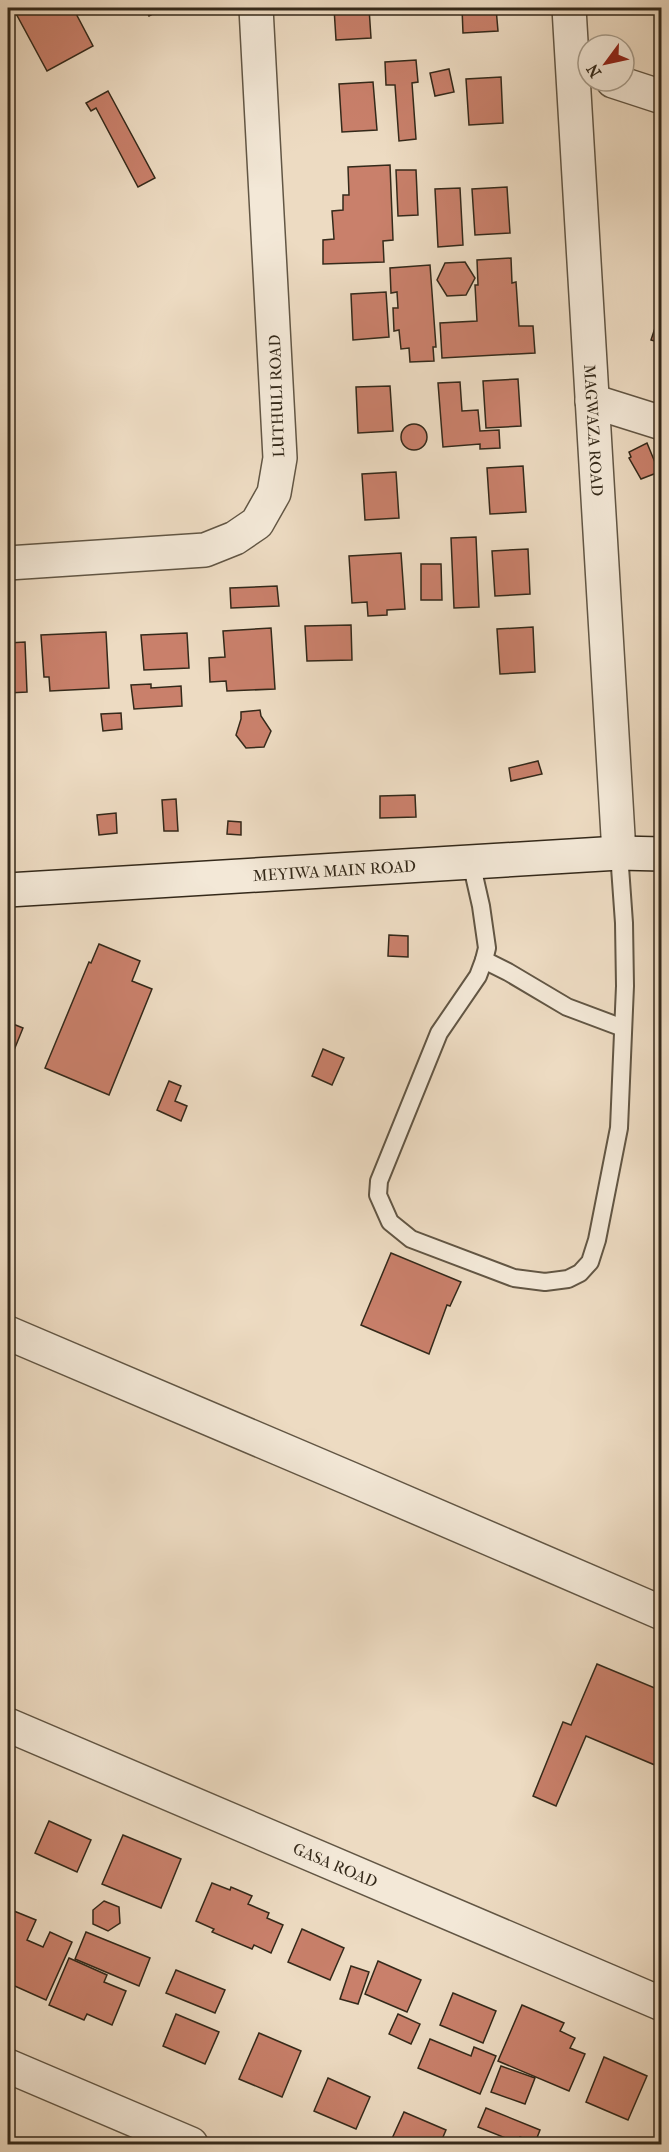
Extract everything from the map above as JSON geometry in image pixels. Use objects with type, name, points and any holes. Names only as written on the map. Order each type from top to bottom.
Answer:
[{"type":"street","name":"LUTHULI ROAD","points":[[8,563],[205,550],[235,538],[257,523],[274,493],[280,458],[256,8]]},
{"type":"street","name":"MAGWAZA ROAD","points":[[568,8],[576,49]]},
{"type":"street","points":[[636,89],[662,97]]},
{"type":"street","name":"MAGWAZA ROAD","points":[[581,93],[592,401],[619,853]]},
{"type":"street","points":[[592,401],[662,423]]},
{"type":"street","name":"MEYIWA MAIN ROAD","points":[[8,890],[619,853],[662,855]]},
{"type":"street","points":[[8,1333],[662,1613]]},
{"type":"street","name":"GASA ROAD","points":[[8,1725],[662,2004]]},
{"type":"street","points":[[8,2066],[191,2145]]},
{"type":"lane","points":[[471,862],[487,948],[484,960],[478,976],[439,1033],[379,1180],[378,1195],[390,1222],[411,1239],[514,1278],[545,1282],[568,1279],[580,1273],[590,1262],[597,1240],[619,1128],[625,986],[624,922],[619,853]]},
{"type":"lane","points":[[484,960],[567,1007],[623,1028]]},
{"type":"building","points":[[13,8],[73,8],[93,46],[47,71]]},
{"type":"building","points":[[145,8],[164,8],[149,16]]},
{"type":"building","points":[[334,8],[369,8],[371,38],[336,40]]},
{"type":"building","points":[[462,8],[496,8],[498,31],[463,33]]},
{"type":"building","points":[[416,60],[418,82],[412,83],[416,139],[399,141],[395,85],[386,85],[385,62]]},
{"type":"building","points":[[449,69],[454,92],[435,96],[430,73]]},
{"type":"building","points":[[501,77],[503,123],[469,125],[466,79]]},
{"type":"building","points":[[373,82],[377,130],[342,132],[339,84]]},
{"type":"building","points":[[108,91],[155,178],[138,187],[96,108],[91,111],[86,103]]},
{"type":"building","points":[[390,165],[393,240],[383,241],[384,262],[323,264],[323,240],[334,239],[332,211],[343,210],[343,195],[349,195],[348,167]]},
{"type":"building","points":[[396,170],[416,170],[418,215],[398,216]]},
{"type":"building","points":[[507,187],[510,233],[475,235],[472,189]]},
{"type":"building","points":[[460,188],[463,245],[438,247],[435,189]]},
{"type":"building","points":[[511,258],[512,283],[516,282],[519,326],[533,326],[535,353],[442,358],[440,323],[477,321],[475,285],[478,285],[477,260]]},
{"type":"building","points":[[465,262],[475,278],[466,295],[447,296],[437,280],[445,263]]},
{"type":"building","points":[[430,265],[436,347],[433,347],[434,361],[410,362],[409,348],[401,349],[399,330],[394,331],[393,308],[398,308],[397,292],[391,293],[390,268]]},
{"type":"building","points":[[386,292],[389,337],[353,340],[351,294]]},
{"type":"building","points":[[662,307],[662,343],[651,340]]},
{"type":"building","points":[[518,379],[521,426],[486,428],[483,381]]},
{"type":"building","points":[[460,382],[462,411],[478,410],[480,431],[499,430],[500,448],[480,449],[480,444],[443,447],[438,383]]},
{"type":"building","points":[[390,386],[393,431],[358,433],[356,387]]},
{"type":"building","points":[[414,424],[423,428],[427,437],[423,446],[414,450],[405,446],[401,437],[405,428]]},
{"type":"building","points":[[647,443],[659,472],[641,479],[629,458],[631,457],[629,452]]},
{"type":"building","points":[[523,466],[526,512],[490,514],[487,468]]},
{"type":"building","points":[[396,472],[399,518],[365,520],[362,474]]},
{"type":"building","points":[[476,537],[479,607],[454,608],[451,538]]},
{"type":"building","points":[[528,549],[530,594],[495,596],[492,551]]},
{"type":"building","points":[[401,553],[405,609],[387,610],[387,615],[368,616],[367,602],[352,603],[349,556]]},
{"type":"building","points":[[421,564],[441,564],[442,600],[421,600]]},
{"type":"building","points":[[277,586],[279,606],[231,608],[230,588]]},
{"type":"building","points":[[351,625],[352,660],[307,661],[305,626]]},
{"type":"building","points":[[533,627],[535,672],[500,674],[497,629]]},
{"type":"building","points":[[271,628],[275,689],[227,691],[226,681],[210,682],[209,658],[225,657],[223,631]]},
{"type":"building","points":[[106,632],[109,688],[50,691],[49,677],[44,677],[41,635]]},
{"type":"building","points":[[187,633],[189,668],[144,670],[141,635]]},
{"type":"building","points":[[25,642],[27,692],[8,693],[8,643]]},
{"type":"building","points":[[151,684],[151,688],[181,686],[182,706],[134,709],[131,685]]},
{"type":"building","points":[[260,710],[261,716],[271,731],[264,747],[246,748],[236,735],[241,712]]},
{"type":"building","points":[[121,713],[122,729],[103,731],[101,714]]},
{"type":"building","points":[[538,761],[542,774],[511,781],[509,768]]},
{"type":"building","points":[[415,795],[416,817],[380,818],[380,796]]},
{"type":"building","points":[[176,799],[178,831],[164,831],[162,800]]},
{"type":"building","points":[[116,813],[117,833],[99,835],[97,815]]},
{"type":"building","points":[[228,821],[241,822],[241,835],[227,834]]},
{"type":"building","points":[[389,935],[408,936],[408,957],[388,956]]},
{"type":"building","points":[[99,944],[140,961],[132,981],[152,989],[109,1095],[45,1068],[89,962],[91,963]]},
{"type":"building","points":[[8,1022],[23,1028],[8,1065]]},
{"type":"building","points":[[323,1049],[344,1058],[332,1085],[312,1076]]},
{"type":"building","points":[[169,1081],[181,1086],[175,1101],[187,1106],[181,1121],[157,1110]]},
{"type":"building","points":[[391,1253],[461,1282],[450,1306],[447,1305],[429,1354],[361,1325]]},
{"type":"building","points":[[597,1664],[662,1691],[662,1768],[586,1736],[556,1806],[533,1796],[563,1722],[571,1725]]},
{"type":"building","points":[[49,1821],[91,1840],[77,1872],[35,1853]]},
{"type":"building","points":[[123,1835],[181,1859],[161,1908],[102,1884]]},
{"type":"building","points":[[212,1883],[230,1890],[231,1887],[252,1896],[248,1904],[269,1913],[267,1918],[283,1925],[271,1953],[254,1945],[252,1949],[212,1932],[214,1929],[196,1921]]},
{"type":"building","points":[[104,1901],[119,1907],[120,1923],[108,1931],[93,1924],[93,1910]]},
{"type":"building","points":[[9,1909],[36,1920],[27,1940],[43,1947],[50,1932],[72,1942],[46,2000],[8,1983]]},
{"type":"building","points":[[302,1929],[344,1948],[330,1980],[288,1962]]},
{"type":"building","points":[[86,1932],[150,1958],[139,1986],[75,1959]]},
{"type":"building","points":[[69,1958],[107,1975],[104,1982],[126,1991],[112,2025],[87,2014],[84,2020],[49,2005]]},
{"type":"building","points":[[378,1961],[421,1980],[407,2012],[365,1994]]},
{"type":"building","points":[[351,1966],[369,1972],[358,2004],[340,1999]]},
{"type":"building","points":[[176,1970],[225,1990],[215,2013],[166,1993]]},
{"type":"building","points":[[453,1993],[496,2011],[483,2043],[440,2025]]},
{"type":"building","points":[[522,2005],[564,2023],[560,2031],[575,2038],[570,2048],[585,2054],[569,2091],[498,2061]]},
{"type":"building","points":[[176,2014],[219,2032],[205,2064],[163,2046]]},
{"type":"building","points":[[398,2014],[420,2024],[411,2044],[389,2034]]},
{"type":"building","points":[[259,2033],[301,2051],[282,2097],[239,2079]]},
{"type":"building","points":[[430,2039],[471,2056],[474,2047],[496,2056],[480,2094],[418,2068]]},
{"type":"building","points":[[604,2057],[647,2076],[628,2120],[586,2102]]},
{"type":"building","points":[[501,2066],[535,2078],[525,2104],[491,2092]]},
{"type":"building","points":[[328,2078],[370,2097],[356,2129],[314,2111]]},
{"type":"building","points":[[486,2108],[540,2130],[535,2143],[520,2137],[518,2143],[478,2127]]},
{"type":"building","points":[[404,2112],[446,2130],[440,2144],[390,2143]]}]
